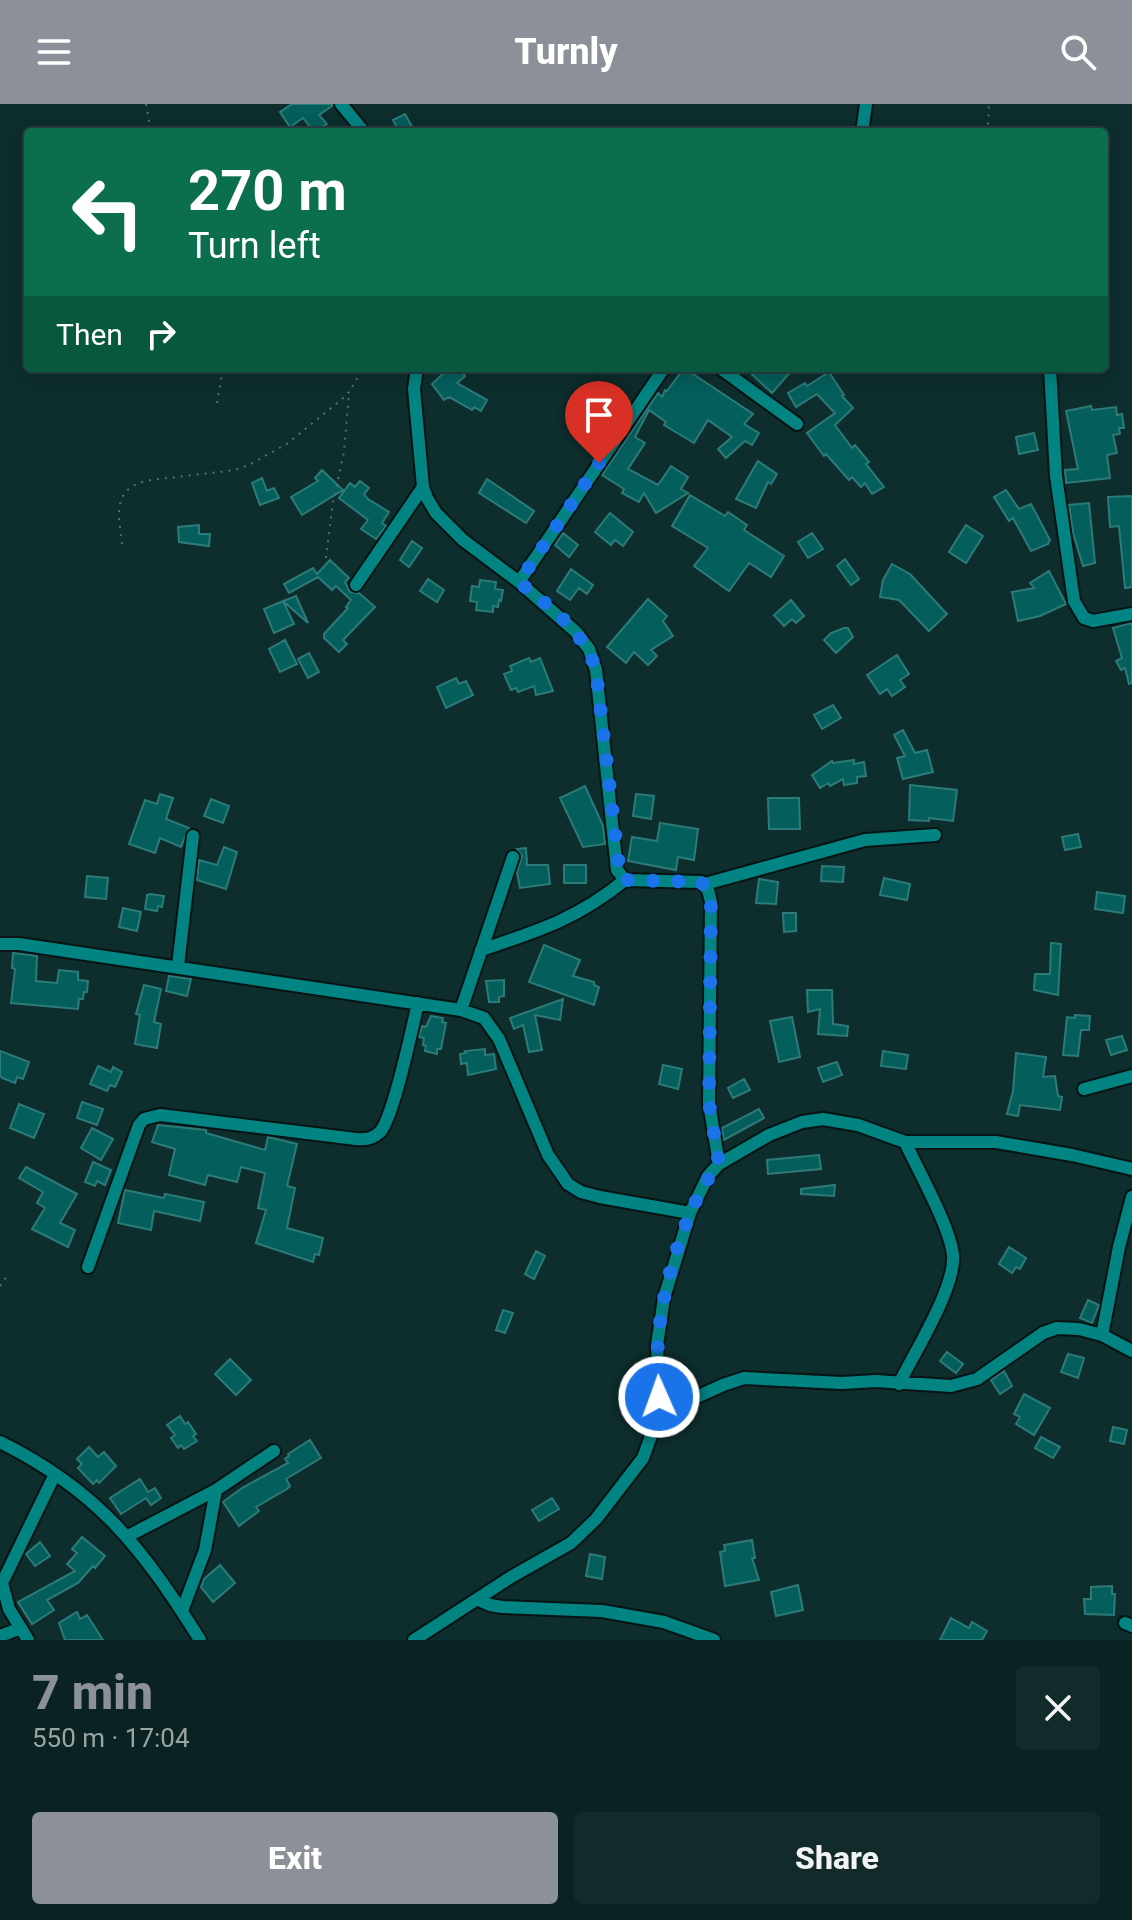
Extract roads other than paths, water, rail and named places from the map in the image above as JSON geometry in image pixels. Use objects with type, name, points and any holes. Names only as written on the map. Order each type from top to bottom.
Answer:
[{"type":"street","points":[[341,104],[361,128]]},
{"type":"street","points":[[863,128],[866,104]]},
{"type":"street","points":[[416,372],[414,389],[423,487],[436,513],[557,613],[589,649],[596,670],[617,870],[625,880]]},
{"type":"street","points":[[519,582],[661,372]]},
{"type":"street","points":[[726,372],[797,424]]},
{"type":"street","points":[[1050,372],[1056,476],[1074,601],[1084,618],[1093,621],[1132,614]]},
{"type":"street","points":[[356,585],[423,487]]},
{"type":"street","points":[[481,950],[563,921],[593,905],[625,880],[705,884],[865,840],[935,835]]},
{"type":"street","points":[[178,966],[193,836]]},
{"type":"street","points":[[461,1010],[513,857]]},
{"type":"street","points":[[705,884],[711,902],[709,1103],[719,1164]]},
{"type":"street","points":[[0,944],[178,966],[461,1010],[484,1018],[492,1027],[548,1155],[568,1184],[581,1192],[600,1197],[690,1213]]},
{"type":"street","points":[[88,1267],[139,1125],[144,1119],[160,1115],[356,1139],[374,1137],[382,1130],[392,1106],[418,1003]]},
{"type":"street","points":[[1084,1089],[1132,1076]]},
{"type":"street","points":[[414,1640],[511,1577],[571,1543],[596,1519],[643,1458],[659,1414],[657,1345],[660,1319],[690,1213],[708,1176],[719,1164],[777,1132],[802,1122],[823,1119],[858,1125],[905,1142],[996,1142],[1132,1169]]},
{"type":"street","points":[[899,1384],[943,1297],[952,1275],[953,1254],[905,1142]]},
{"type":"street","points":[[1102,1335],[1132,1197]]},
{"type":"street","points":[[659,1414],[744,1378],[951,1386],[977,1379],[1043,1333],[1057,1328],[1102,1335],[1132,1351]]},
{"type":"street","points":[[0,1442],[55,1474],[94,1503],[128,1536],[152,1566],[200,1640]]},
{"type":"street","points":[[128,1536],[216,1490],[274,1451]]},
{"type":"street","points":[[28,1640],[9,1609],[2,1583],[55,1474]]},
{"type":"street","points":[[182,1611],[205,1550],[216,1490]]},
{"type":"street","points":[[479,1600],[502,1607],[602,1611],[664,1622],[714,1640]]},
{"type":"street","points":[[0,1636],[21,1628]]}]
